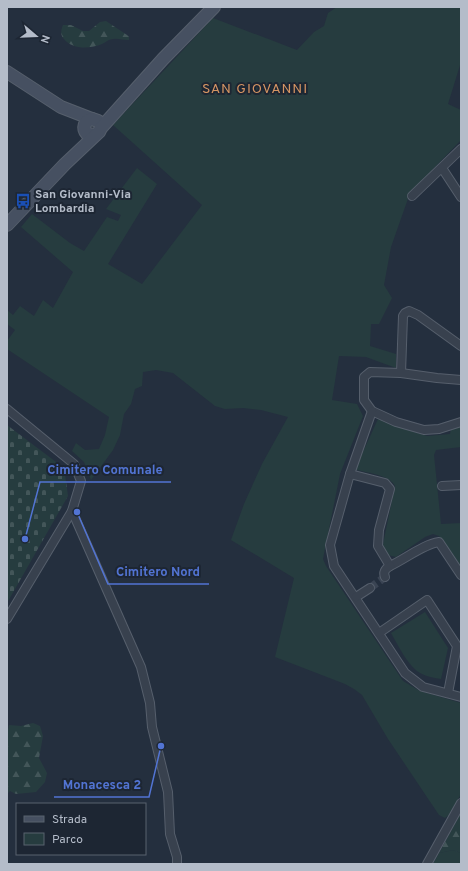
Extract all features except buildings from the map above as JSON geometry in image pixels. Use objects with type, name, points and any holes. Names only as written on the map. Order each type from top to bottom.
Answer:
[{"type":"main road","points":[[8,223],[66,164],[91,126],[116,112],[163,59],[214,7]]},
{"type":"main road","points":[[7,72],[91,126]]},
{"type":"street","points":[[412,196],[461,149]]},
{"type":"street","points":[[442,168],[461,197]]},
{"type":"street","points":[[400,373],[403,316],[405,312],[409,311],[418,315],[461,346]]},
{"type":"street","points":[[461,380],[400,373],[370,372],[364,377],[364,400],[372,411],[396,422],[424,430],[439,429],[461,422]]},
{"type":"street","points":[[7,409],[74,464],[81,481],[72,511],[7,618]]},
{"type":"street","points":[[372,411],[350,474],[330,545],[334,566],[405,673],[423,687],[461,696]]},
{"type":"street","points":[[350,474],[385,483],[390,489],[379,530],[378,546],[390,566]]},
{"type":"street","points":[[442,486],[461,485]]},
{"type":"street","points":[[72,511],[141,667],[150,703],[152,727],[168,792],[170,834],[177,857],[177,864]]},
{"type":"street","points":[[385,577],[384,573],[386,568],[432,543],[439,542],[461,575]]},
{"type":"street","points":[[356,597],[370,588]]},
{"type":"street","points":[[379,633],[427,600],[457,646],[448,693]]},
{"type":"street","points":[[427,864],[461,804]]},
{"type":"green space","points":[[337,7],[461,7],[461,62],[448,104],[461,110],[461,140],[410,193],[391,247],[384,285],[392,298],[379,324],[371,324],[370,346],[396,354],[396,368],[366,357],[339,356],[332,400],[357,404],[363,416],[340,474],[323,559],[326,566],[403,681],[420,691],[461,703],[461,794],[449,815],[445,818],[439,815],[388,739],[362,695],[345,684],[275,657],[294,578],[231,540],[244,504],[262,464],[288,417],[261,410],[243,408],[225,409],[215,406],[173,373],[156,370],[143,372],[142,386],[135,389],[131,404],[124,414],[120,435],[113,450],[91,480],[84,462],[72,451],[76,443],[85,450],[99,449],[105,435],[109,417],[7,349],[7,341],[15,330],[7,324],[7,310],[13,315],[20,306],[34,316],[43,300],[53,308],[73,272],[21,227],[32,214],[70,243],[84,251],[107,217],[118,221],[121,215],[106,209],[137,168],[157,184],[108,264],[142,284],[202,205],[113,125],[213,18],[297,50],[314,32],[324,26],[328,13]]},
{"type":"green space","points":[[106,21],[127,35],[129,40],[112,39],[97,46],[82,48],[68,43],[61,34],[63,25],[71,25],[83,31],[89,31],[100,22]]},
{"type":"green space","points":[[378,419],[427,436],[450,434],[451,429],[461,426],[461,447],[436,450],[434,455],[441,524],[461,523],[461,570],[439,536],[433,534],[425,537],[396,557],[388,555],[384,550],[383,544],[395,486],[384,477],[357,470],[356,467]]},
{"type":"green space","points":[[7,425],[64,468],[68,496],[7,603]]},
{"type":"green space","points":[[425,612],[448,648],[441,679],[417,671],[399,648],[391,633]]},
{"type":"green space","points":[[33,723],[40,726],[43,736],[39,758],[47,773],[45,782],[36,792],[16,794],[10,791],[7,794],[7,730],[9,725],[21,726]]},
{"type":"green space","points":[[461,813],[461,853],[453,850],[439,853]]},
{"type":"green space","points":[[453,850],[461,853],[461,864],[433,864],[439,853]]},
{"type":"tunnel","points":[[370,588],[385,577]]},
{"type":"place","name":"San Giovanni-Via Lombardia","points":[[23,201]]},
{"type":"place","name":"Cimitero Nord","points":[[77,512]]},
{"type":"place","name":"Cimitero Comunale","points":[[25,539]]},
{"type":"place","name":"Monacesca 2","points":[[161,746]]},
{"type":"district","name":"SAN GIOVANNI","points":[[255,88]]}]
